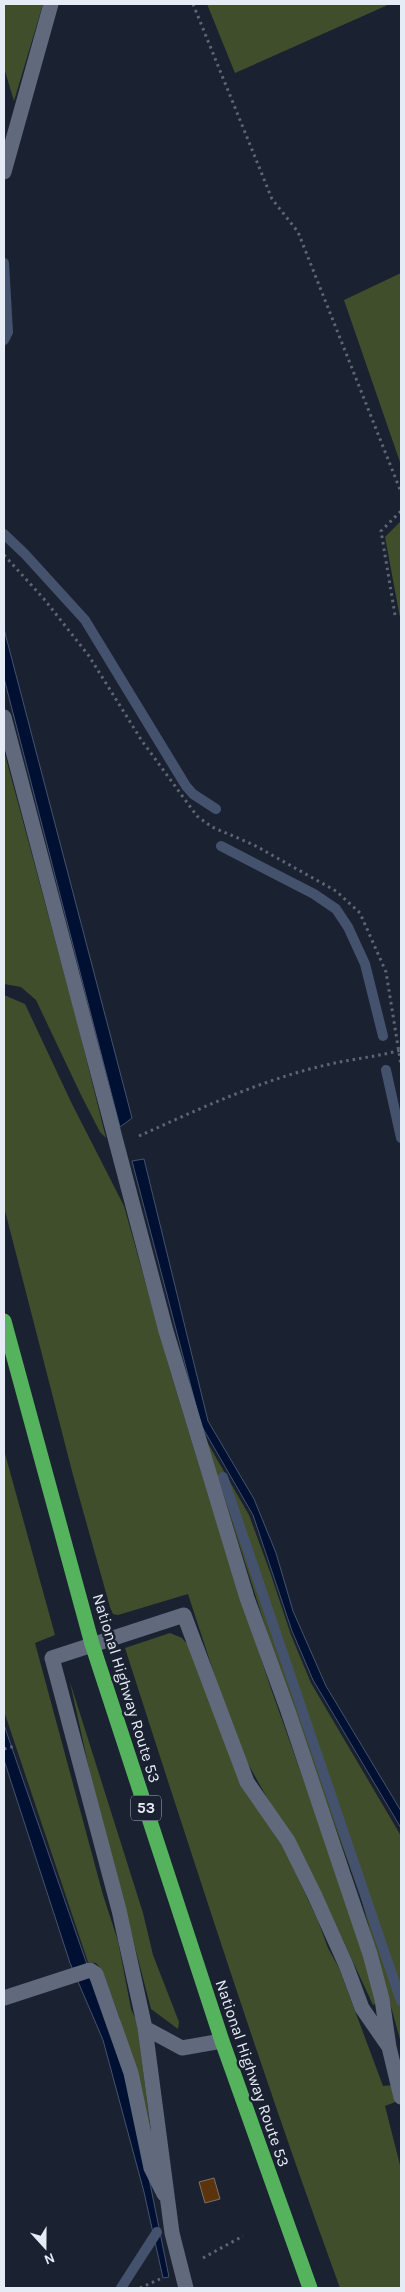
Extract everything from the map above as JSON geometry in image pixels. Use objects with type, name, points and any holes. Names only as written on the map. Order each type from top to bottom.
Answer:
[{"type":"highway","name":"National Highway Route 53","points":[[4,1321],[92,1644],[222,2041],[310,2288]]},
{"type":"street","points":[[4,172],[51,4]]},
{"type":"street","points":[[4,717],[166,1331],[246,1598],[288,1711],[370,1954],[382,1999],[389,2047],[401,2097]]},
{"type":"street","points":[[186,2288],[183,2269],[172,2233],[145,2028],[119,1910],[52,1658],[184,1615],[247,1782],[288,1841],[323,1913],[362,2008],[389,2047]]},
{"type":"street","points":[[4,1998],[90,1970],[96,1974],[131,2073],[151,2168],[168,2202]]},
{"type":"street","points":[[145,2028],[182,2048],[222,2041]]},
{"type":"path","points":[[193,4],[272,199],[298,232],[401,492]]},
{"type":"path","points":[[395,615],[381,531],[401,511]]},
{"type":"path","points":[[4,555],[44,599],[89,656],[142,740],[197,816],[212,827],[254,845],[336,891],[360,913],[386,972],[401,1065]]},
{"type":"path","points":[[118,1145],[191,1113],[283,1078],[326,1065],[400,1050]]},
{"type":"path","points":[[4,1749],[15,1746]]},
{"type":"path","points":[[183,2269],[243,2236]]},
{"type":"green space","points":[[4,4],[43,4],[14,101],[4,68]]},
{"type":"green space","points":[[207,4],[390,4],[235,73]]},
{"type":"green space","points":[[401,273],[401,465],[344,300]]},
{"type":"green space","points":[[401,521],[401,623],[385,537]]},
{"type":"green space","points":[[4,751],[75,1014],[106,1138],[100,1132],[82,1097],[36,1000],[21,987],[4,984]]},
{"type":"green space","points":[[4,995],[25,1004],[72,1104],[124,1206],[169,1367],[208,1495],[270,1686],[343,1891],[378,2002],[373,2005],[324,1899],[243,1755],[188,1594],[118,1615],[113,1614],[110,1607],[73,1475],[4,1207]]},
{"type":"green space","points":[[206,1440],[249,1515],[291,1635],[311,1683],[401,1836],[401,2043],[361,1898],[282,1679]]},
{"type":"green space","points":[[4,1450],[55,1635],[35,1643],[103,1895],[118,1941],[131,2009],[137,2022],[155,2165],[119,2016],[102,1970],[96,1963],[88,1962],[4,1711]]},
{"type":"green space","points":[[170,1633],[182,1638],[188,1645],[241,1785],[278,1835],[318,1921],[328,1948],[339,1968],[383,2086],[393,2085],[398,2101],[385,2106],[401,2169],[401,2288],[340,2288],[311,2209],[125,1648]]},
{"type":"green space","points":[[70,1682],[143,1913],[153,1955],[179,2022],[178,2029],[151,2009],[90,1773]]},
{"type":"water","points":[[4,629],[132,1118],[120,1127],[4,678]]},
{"type":"water","points":[[144,1159],[208,1421],[254,1499],[276,1553],[293,1611],[326,1686],[401,1811],[401,1828],[313,1680],[292,1631],[253,1515],[201,1425],[132,1161]]},
{"type":"water","points":[[4,1725],[84,1956],[128,2075],[169,2277],[163,2278],[144,2192],[103,2040],[70,1963],[4,1760]]},
{"type":"building","points":[[214,2178],[220,2199],[205,2203],[199,2182]]},
{"type":"waterway","points":[[4,263],[8,332],[4,340]]},
{"type":"waterway","points":[[4,534],[24,553],[85,620],[186,786],[193,794],[216,809]]},
{"type":"waterway","points":[[221,846],[314,894],[336,909],[348,927],[365,964],[383,1036]]},
{"type":"waterway","points":[[386,1070],[401,1138]]},
{"type":"waterway","points":[[223,1477],[401,2001]]},
{"type":"waterway","points":[[121,2288],[157,2232]]}]
